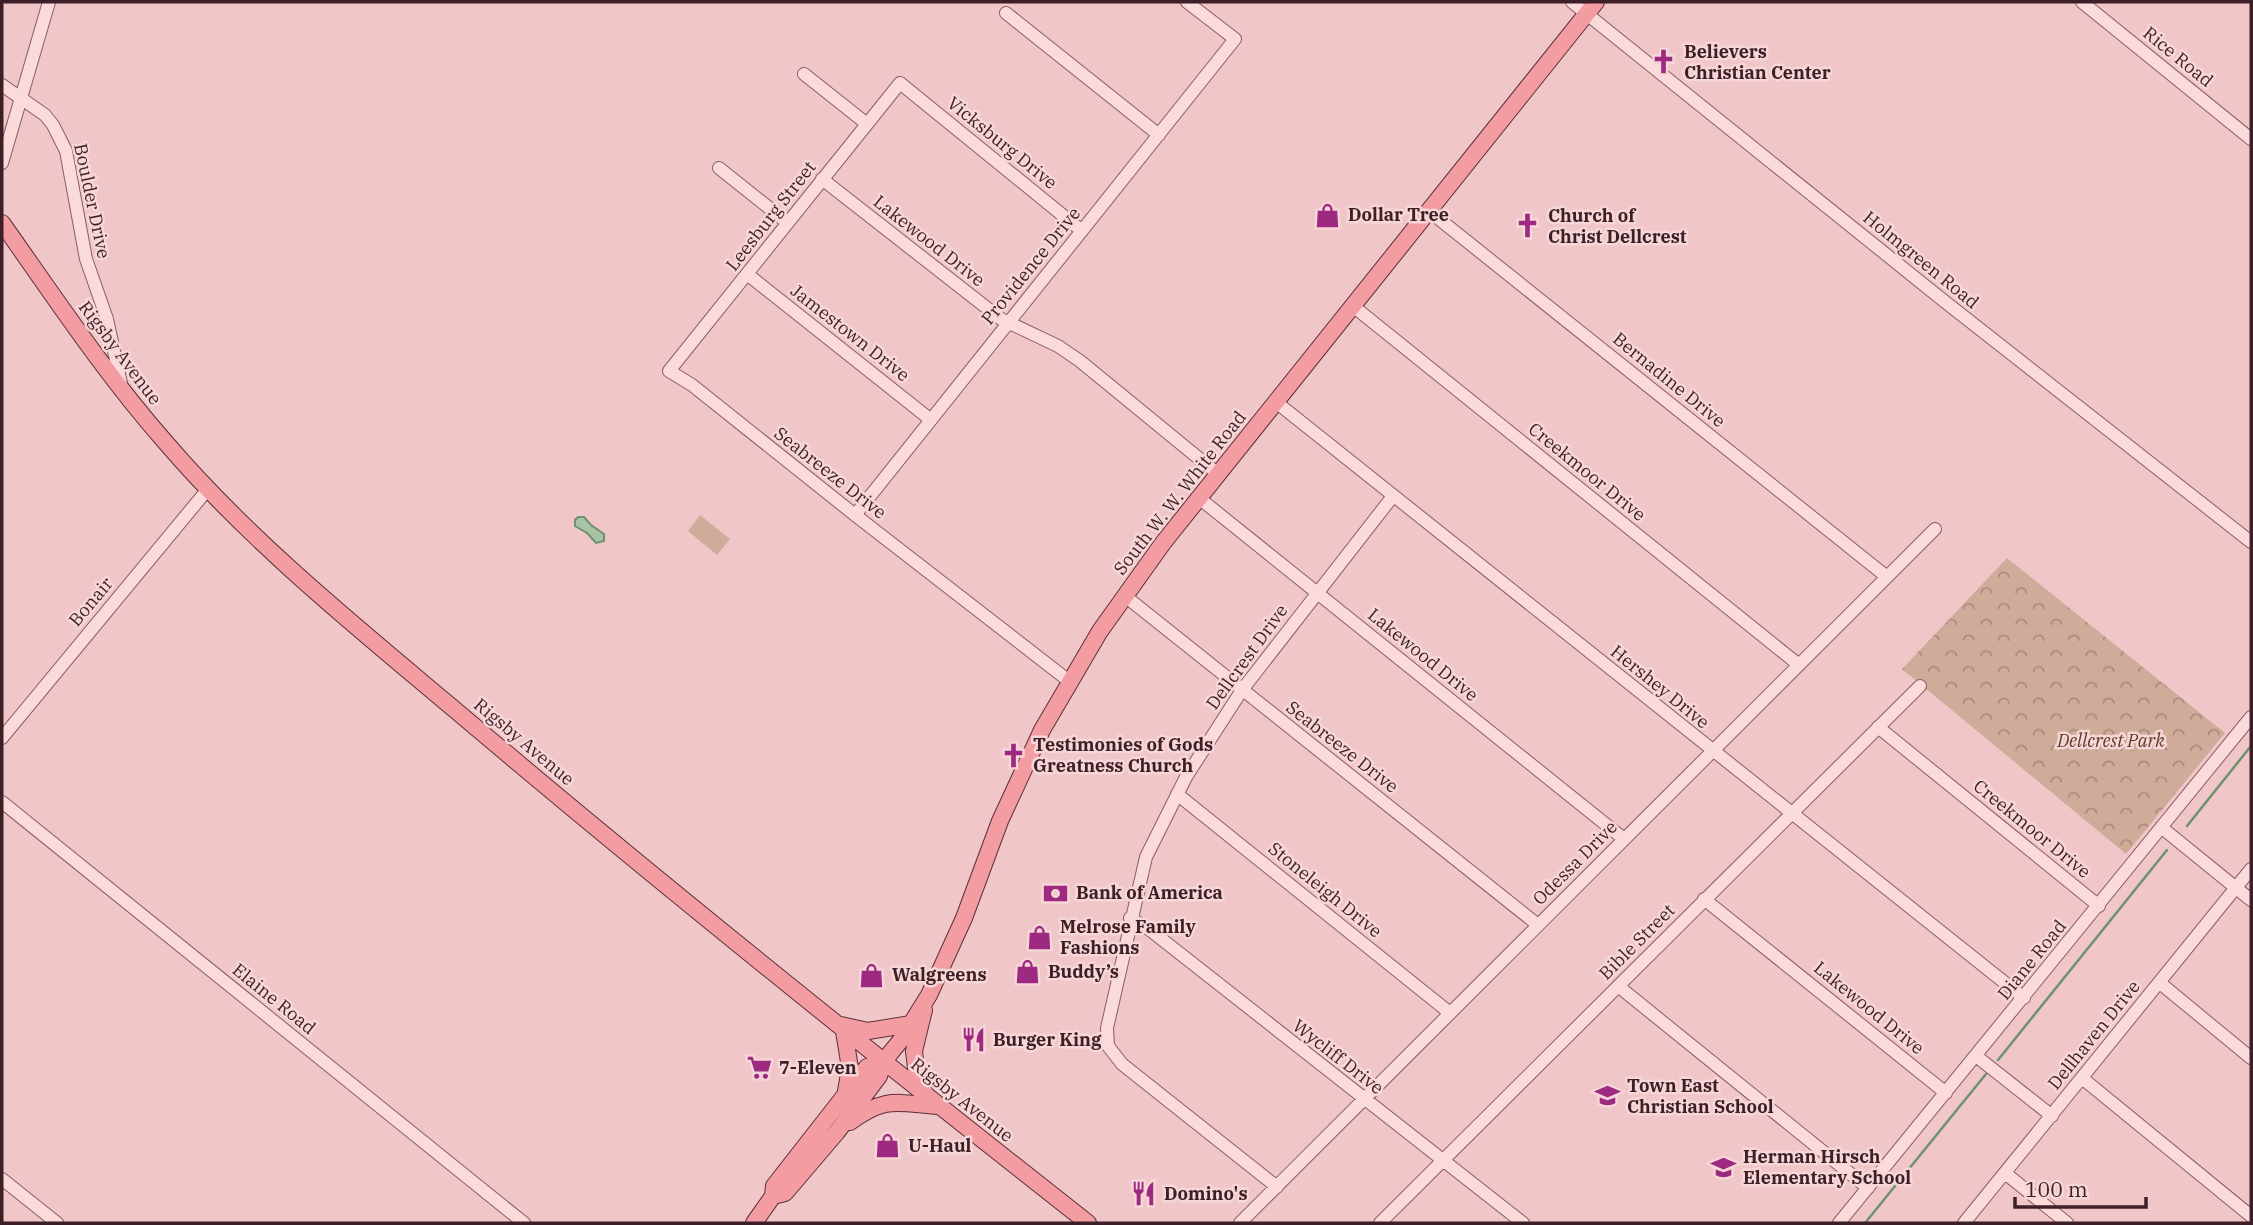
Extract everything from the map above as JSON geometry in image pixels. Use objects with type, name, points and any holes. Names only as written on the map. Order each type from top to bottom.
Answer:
[{"type":"main road","name":"South W. W. White Road","points":[[754,1223],[774,1196],[774,1186],[879,1076],[883,1062],[925,1002],[964,918],[1005,812],[1042,730],[1100,631],[1199,498],[1591,8]]},
{"type":"main road","name":"Rigsby Avenue","points":[[2,223],[122,390],[168,445],[208,489],[344,616],[536,778],[840,1027],[1088,1223]]},
{"type":"main road","points":[[839,1120],[888,1101],[932,1101],[916,1068],[914,1051],[919,1039],[925,1002]]},
{"type":"main road","points":[[846,1093],[850,1068],[840,1027],[868,1031],[911,1024]]},
{"type":"main road","name":"South W. W. White Road","points":[[774,1196],[785,1193],[839,1120],[846,1093],[867,1067],[883,1062]]},
{"type":"street","points":[[2,163],[49,2]]},
{"type":"street","name":"Providence Drive","points":[[855,515],[1235,39],[1188,2]]},
{"type":"street","name":"Holmgreen Road","points":[[1572,2],[1591,8],[1944,301],[2251,542]]},
{"type":"street","name":"Rice Road","points":[[2082,2],[2251,139]]},
{"type":"street","points":[[1006,13],[1158,135]]},
{"type":"street","points":[[804,74],[867,124]]},
{"type":"street","name":"Leesburg Street","points":[[670,371],[900,83]]},
{"type":"street","name":"Vicksburg Drive","points":[[900,83],[1082,230]]},
{"type":"street","name":"Boulder Drive","points":[[2,85],[45,115],[66,151],[86,260],[107,319],[122,390]]},
{"type":"street","points":[[719,168],[788,223]]},
{"type":"street","name":"Lakewood Drive","points":[[822,179],[1008,324],[1058,346],[1080,361],[1219,474]]},
{"type":"street","name":"Bernadine Drive","points":[[1429,211],[1887,577]]},
{"type":"street","name":"Jamestown Drive","points":[[747,274],[931,420]]},
{"type":"street","name":"Creekmoor Drive","points":[[1353,306],[1799,664]]},
{"type":"street","name":"Seabreeze Drive","points":[[670,371],[692,385],[1069,681]]},
{"type":"street","name":"Hershey Drive","points":[[1276,402],[2024,998]]},
{"type":"street","name":"Bonair","points":[[2,738],[208,489]]},
{"type":"street","name":"Dellcrest Drive","points":[[1277,1188],[1122,1064],[1108,1046],[1107,1028],[1130,918],[1150,846],[1177,794],[1205,745],[1242,690],[1393,496]]},
{"type":"street","name":"Lakewood Drive","points":[[1199,498],[1624,839]]},
{"type":"street","name":"Odessa Drive","points":[[1240,1223],[1936,529]]},
{"type":"street","name":"Seabreeze Drive","points":[[1125,596],[1538,925]]},
{"type":"street","name":"Bible Street","points":[[1380,1223],[1920,686]]},
{"type":"street","name":"Diane Road","points":[[1839,1223],[2251,717]]},
{"type":"street","name":"Creekmoor Drive","points":[[1878,727],[2099,905]]},
{"type":"street","name":"Stoneleigh Drive","points":[[1177,794],[1450,1013]]},
{"type":"street","name":"Elaine Road","points":[[2,802],[524,1223]]},
{"type":"street","points":[[2161,827],[2251,900]]},
{"type":"street","name":"Dellhaven Drive","points":[[1964,1223],[2251,869]]},
{"type":"street","name":"Lakewood Drive","points":[[1704,899],[1946,1093]]},
{"type":"street","name":"Wycliff Drive","points":[[1130,918],[1150,930],[1363,1100],[1523,1223]]},
{"type":"street","points":[[2160,983],[2251,1058]]},
{"type":"street","points":[[1618,986],[1868,1188]]},
{"type":"street","points":[[1976,1056],[2052,1116]]},
{"type":"street","points":[[2082,1078],[2251,1216]]},
{"type":"street","points":[[2005,1172],[2067,1223]]},
{"type":"street","points":[[2,1179],[57,1223]]},
{"type":"green space","points":[[700,515],[730,539],[717,555],[688,531]]},
{"type":"green space","name":"Dellcrest Park","points":[[2007,558],[2225,733],[2126,854],[1902,669]]},
{"type":"shaded area","points":[[578,517],[584,517],[604,534],[604,541],[596,543],[587,533],[575,526]]},
{"type":"waterway","points":[[2187,826],[2251,746]]},
{"type":"waterway","points":[[1998,1060],[2167,850]]},
{"type":"waterway","points":[[1865,1223],[1986,1074]]},
{"type":"place","name":"Believers Christian Center","points":[[1664,62]]},
{"type":"place","name":"Dollar Tree","points":[[1328,215]]},
{"type":"place","name":"Church of Christ Dellcrest","points":[[1528,226]]},
{"type":"place","name":"Testimonies of Gods Greatness Church","points":[[1013,755]]},
{"type":"place","name":"Bank of America","points":[[1056,893]]},
{"type":"place","name":"Melrose Family Fashions","points":[[1040,937]]},
{"type":"place","name":"Buddy’s","points":[[1028,972]]},
{"type":"place","name":"Walgreens","points":[[872,975]]},
{"type":"place","name":"Burger King","points":[[973,1040]]},
{"type":"place","name":"7-Eleven","points":[[759,1068]]},
{"type":"place","name":"Town East Christian School","points":[[1607,1096]]},
{"type":"place","name":"U-Haul","points":[[888,1146]]},
{"type":"place","name":"Herman Hirsch Elementary School","points":[[1723,1167]]},
{"type":"place","name":"Domino's","points":[[1144,1194]]}]
